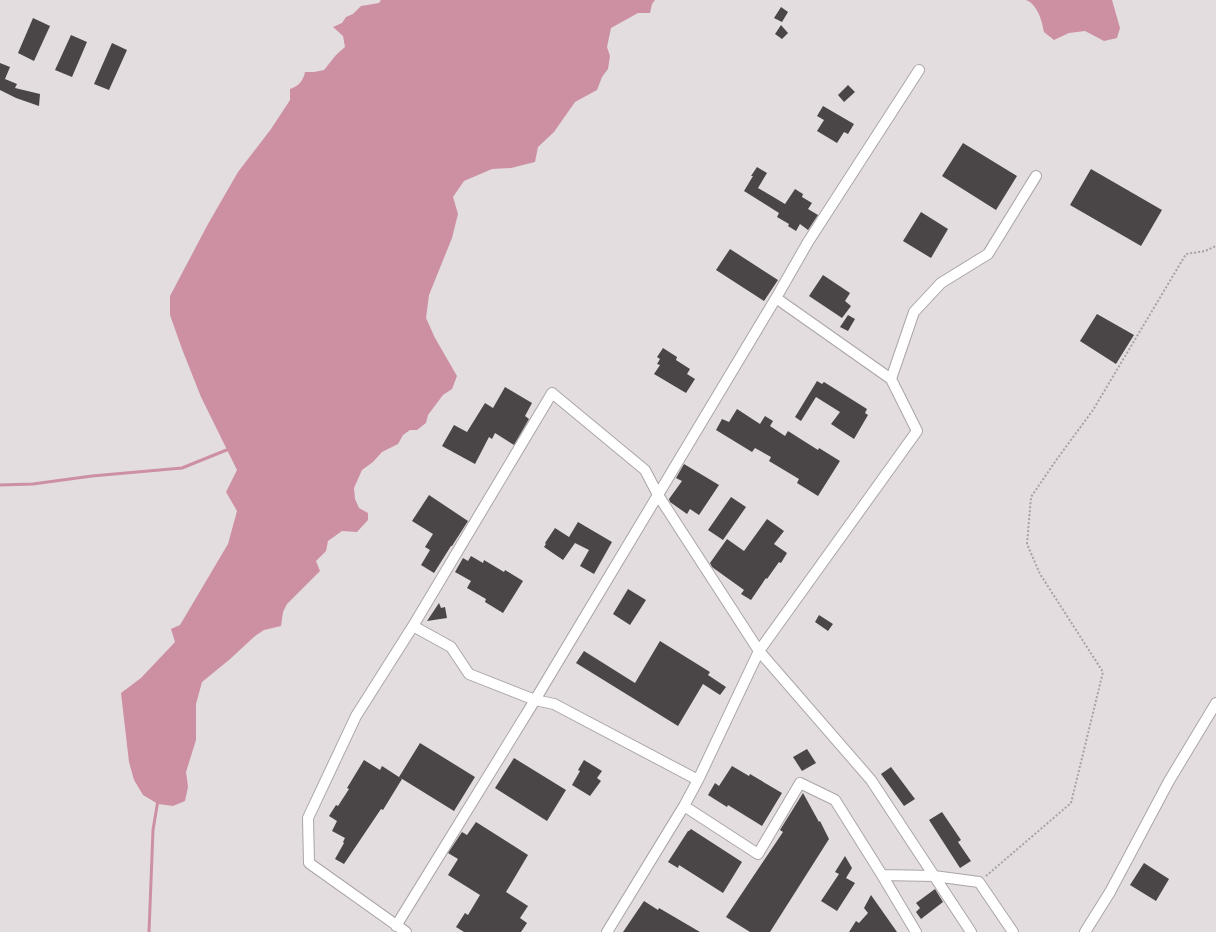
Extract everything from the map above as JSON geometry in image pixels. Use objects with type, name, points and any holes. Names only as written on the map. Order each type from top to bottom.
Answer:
[{"type":"street","points":[[396,926],[658,495],[808,242],[919,70]]},
{"type":"street","points":[[891,379],[914,312],[941,283],[988,254],[1036,176]]},
{"type":"street","points":[[607,932],[684,806],[698,780],[759,651],[917,431],[891,379],[776,298]]},
{"type":"street","points":[[406,932],[309,864],[308,818],[356,716],[413,626],[552,393],[645,470],[658,495],[759,651],[871,780],[971,932]]},
{"type":"street","points":[[413,626],[452,647],[469,674],[534,700],[554,704],[698,780]]},
{"type":"street","points":[[1085,932],[1110,892],[1169,781],[1216,703]]},
{"type":"street","points":[[684,806],[758,854],[800,783],[835,800],[916,932]]},
{"type":"street","points":[[882,875],[934,876],[979,882],[1013,932]]},
{"type":"path","points":[[979,882],[1071,803],[1103,672],[1040,574],[1027,544],[1031,497],[1057,458],[1093,410],[1186,254],[1205,251],[1216,246]]},
{"type":"shaded area","points":[[381,0],[655,0],[652,4],[650,13],[638,13],[611,28],[607,47],[610,56],[608,69],[602,77],[597,90],[575,102],[554,132],[538,147],[535,162],[511,168],[492,169],[464,181],[453,197],[458,214],[452,238],[429,295],[426,318],[435,338],[457,376],[452,389],[443,395],[428,415],[426,423],[417,430],[410,430],[403,435],[398,444],[382,452],[373,462],[362,470],[354,488],[355,499],[359,508],[368,513],[368,520],[357,532],[342,531],[328,541],[326,551],[316,561],[320,571],[287,604],[283,612],[281,626],[264,630],[255,636],[202,682],[196,704],[196,740],[186,772],[188,787],[185,801],[173,806],[158,804],[143,795],[134,780],[129,762],[121,693],[141,678],[175,642],[171,629],[180,625],[228,544],[237,511],[226,492],[237,470],[201,397],[182,349],[170,315],[170,296],[208,224],[238,172],[271,129],[290,100],[290,89],[300,83],[305,72],[324,70],[336,55],[345,47],[343,36],[333,27],[342,23],[346,17],[353,14],[361,6],[379,3]]},
{"type":"shaded area","points":[[1026,0],[1112,0],[1120,28],[1117,38],[1104,41],[1085,31],[1069,33],[1054,40],[1044,32],[1041,18],[1036,9]]},
{"type":"building","points":[[781,7],[788,12],[782,22],[774,18]]},
{"type":"building","points":[[33,18],[50,26],[34,61],[18,53]]},
{"type":"building","points":[[781,25],[788,33],[782,39],[775,34]]},
{"type":"building","points":[[71,35],[87,42],[72,77],[55,70]]},
{"type":"building","points":[[112,43],[127,50],[109,90],[94,84]]},
{"type":"building","points":[[0,63],[10,67],[5,79],[17,84],[15,88],[40,94],[39,106],[16,98],[0,90]]},
{"type":"building","points":[[848,85],[855,92],[844,102],[838,95]]},
{"type":"building","points":[[823,106],[854,124],[848,134],[844,132],[837,143],[817,131],[824,120],[817,116]]},
{"type":"building","points":[[963,143],[1017,176],[996,210],[942,176]]},
{"type":"building","points":[[757,167],[767,173],[758,188],[785,204],[795,189],[803,194],[802,197],[812,203],[808,209],[818,215],[808,230],[800,224],[796,231],[788,226],[789,224],[777,217],[779,213],[744,191]]},
{"type":"building","points":[[1091,169],[1162,210],[1141,246],[1070,205]]},
{"type":"building","points":[[921,212],[948,229],[931,258],[903,241]]},
{"type":"building","points":[[730,249],[778,280],[764,301],[716,270]]},
{"type":"building","points":[[823,275],[850,293],[845,301],[851,306],[842,318],[809,296]]},
{"type":"building","points":[[1097,314],[1134,335],[1116,364],[1080,341]]},
{"type":"building","points":[[848,315],[855,319],[848,331],[840,327]]},
{"type":"building","points":[[663,348],[677,357],[676,360],[690,369],[687,374],[695,379],[686,393],[654,374],[660,365],[657,364],[660,359],[657,357]]},
{"type":"building","points":[[817,381],[822,384],[824,382],[867,409],[865,413],[868,415],[854,439],[831,424],[840,412],[816,397],[801,421],[795,417]]},
{"type":"building","points":[[505,387],[532,403],[525,416],[529,419],[514,445],[495,433],[492,439],[489,437],[475,464],[442,446],[454,425],[467,432],[485,403],[493,408]]},
{"type":"building","points":[[737,409],[760,424],[765,416],[773,421],[770,426],[785,436],[788,431],[818,450],[819,448],[840,461],[818,496],[797,483],[799,479],[769,461],[771,457],[755,448],[752,452],[716,430],[722,419],[729,422]]},
{"type":"building","points":[[684,464],[719,485],[699,515],[690,509],[687,514],[670,502],[669,499],[682,481],[676,478]]},
{"type":"building","points":[[429,495],[468,521],[434,573],[421,565],[430,550],[425,547],[433,534],[412,521]]},
{"type":"building","points":[[731,497],[746,507],[723,540],[708,530]]},
{"type":"building","points":[[767,519],[784,531],[774,544],[787,553],[781,563],[779,562],[767,579],[766,578],[751,600],[741,594],[744,590],[712,567],[710,563],[727,539],[744,551]]},
{"type":"building","points":[[578,522],[612,542],[594,574],[580,566],[589,550],[575,543],[563,560],[544,547],[555,528],[569,537]]},
{"type":"building","points":[[471,556],[483,563],[484,560],[504,572],[505,570],[523,581],[503,613],[485,602],[486,599],[467,588],[471,581],[455,572],[463,558],[468,561]]},
{"type":"building","points":[[628,589],[646,600],[630,625],[613,614]]},
{"type":"building","points":[[439,603],[441,608],[445,607],[447,618],[427,621]]},
{"type":"building","points":[[819,615],[833,624],[828,631],[815,622]]},
{"type":"building","points":[[660,641],[710,672],[708,675],[726,687],[720,695],[703,684],[678,726],[576,663],[584,651],[635,683]]},
{"type":"building","points":[[420,743],[475,777],[454,811],[399,777]]},
{"type":"building","points":[[807,749],[816,763],[802,771],[793,757]]},
{"type":"building","points":[[514,758],[566,790],[547,821],[495,788]]},
{"type":"building","points":[[364,760],[380,770],[382,766],[402,779],[383,810],[381,809],[344,864],[335,859],[344,843],[345,838],[332,831],[337,821],[329,816],[336,805],[338,806],[349,789],[347,788]]},
{"type":"building","points":[[584,760],[602,771],[597,778],[601,781],[590,796],[572,785]]},
{"type":"building","points":[[732,766],[749,776],[750,774],[782,793],[762,826],[728,805],[727,807],[708,795],[715,783],[719,786]]},
{"type":"building","points":[[891,767],[915,799],[904,806],[881,774]]},
{"type":"building","points":[[803,793],[829,839],[770,932],[750,932],[726,917],[783,832],[780,830]]},
{"type":"building","points":[[942,812],[961,840],[958,842],[971,861],[960,868],[929,820]]},
{"type":"building","points":[[476,822],[528,855],[506,892],[528,906],[520,918],[527,923],[521,932],[464,932],[456,927],[465,913],[468,915],[480,895],[448,875],[458,859],[448,853],[462,832],[467,835]]},
{"type":"building","points":[[691,829],[742,862],[723,893],[679,865],[678,868],[668,862],[688,831]]},
{"type":"building","points":[[845,856],[852,868],[846,878],[855,883],[837,911],[821,901],[839,874],[835,872]]},
{"type":"building","points":[[1144,863],[1169,879],[1156,901],[1130,885]]},
{"type":"building","points":[[935,889],[943,902],[921,919],[916,912],[920,908],[916,903]]},
{"type":"building","points":[[871,895],[897,932],[849,932],[856,921],[859,923],[868,913],[864,908]]},
{"type":"building","points":[[644,901],[658,910],[659,908],[700,932],[623,932]]},
{"type":"waterway","points":[[0,485],[33,484],[92,476],[182,468],[229,449]]},
{"type":"waterway","points":[[149,932],[153,830],[158,800]]}]
